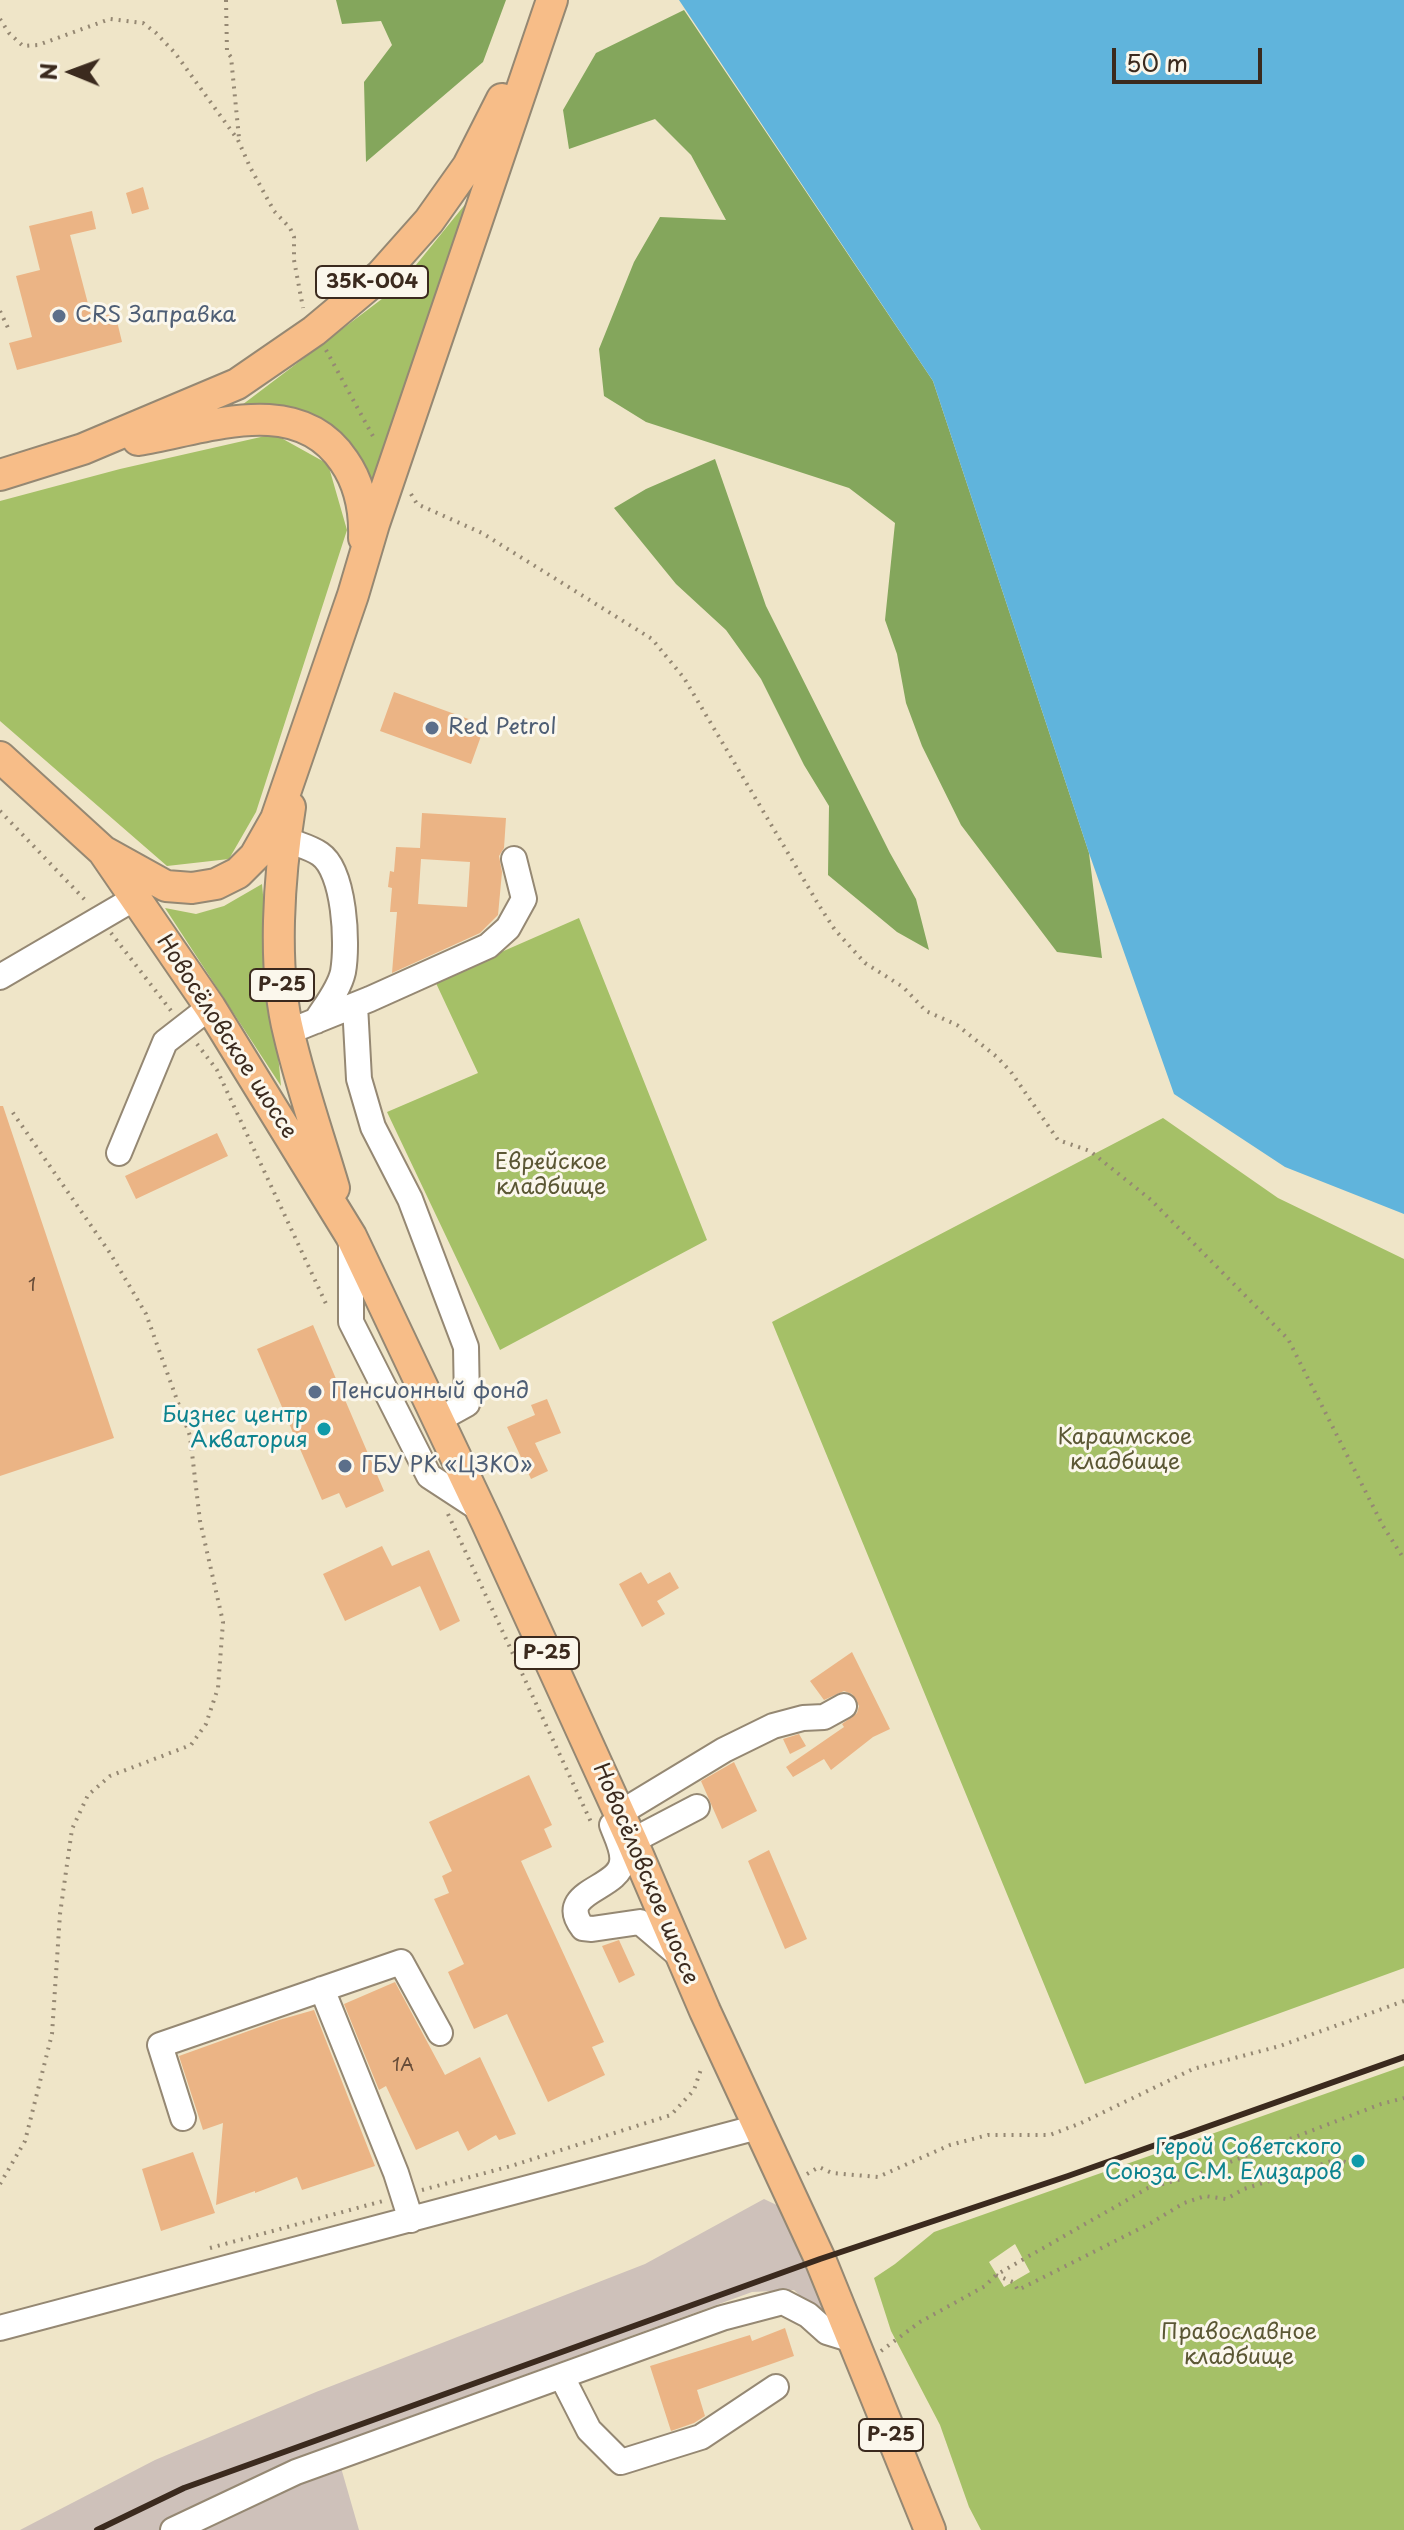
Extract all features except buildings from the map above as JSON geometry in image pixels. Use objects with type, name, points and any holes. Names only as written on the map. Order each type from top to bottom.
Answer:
[{"type":"main road","name":"35К-004","points":[[0,475],[83,449],[237,384],[314,331],[381,275],[429,221],[468,166],[550,0]]},
{"type":"main road","name":"35К-004","points":[[0,757],[103,851],[166,886],[192,888],[216,884],[238,873],[255,856],[276,819],[304,739],[550,0]]},
{"type":"main road","name":"35К-004","points":[[83,449],[257,418],[279,419],[318,433],[334,446],[357,483],[364,534],[353,595]]},
{"type":"main road","points":[[0,460],[83,449]]},
{"type":"main road","name":"Новосёловское шоссе","points":[[304,739],[285,839],[280,900],[280,966],[302,1026],[348,1231]]},
{"type":"main road","name":"Новосёловское шоссе","points":[[103,851],[210,1007],[348,1231],[620,1813],[680,1956],[858,2352],[930,2530]]},
{"type":"street","points":[[285,839],[322,855],[337,879],[343,901],[343,974],[334,993],[302,1026]]},
{"type":"street","points":[[302,1026],[488,946],[508,928],[524,899],[514,859]]},
{"type":"street","points":[[0,977],[135,898]]},
{"type":"street","points":[[355,1005],[359,1079],[373,1127],[410,1199],[466,1347],[467,1404],[438,1420]]},
{"type":"street","points":[[119,1153],[165,1042],[210,1007]]},
{"type":"street","points":[[348,1231],[351,1322],[429,1476],[481,1510]]},
{"type":"street","points":[[620,1813],[724,1750],[773,1726],[803,1718],[824,1717],[844,1706]]},
{"type":"street","points":[[606,1783],[607,1806],[623,1860],[616,1875],[582,1897],[575,1908],[576,1919],[583,1928],[592,1929],[640,1922],[680,1956]]},
{"type":"street","points":[[632,1841],[697,1807]]},
{"type":"street","points":[[183,2118],[160,2045],[401,1962],[440,2033]]},
{"type":"street","points":[[322,1989],[411,2220]]},
{"type":"street","points":[[0,2328],[758,2127]]},
{"type":"street","points":[[173,2530],[296,2472],[722,2318],[783,2302],[808,2315],[858,2352]]},
{"type":"street","points":[[562,2377],[589,2430],[621,2462],[701,2437],[776,2387]]},
{"type":"path","points":[[226,0],[227,52],[231,57],[236,123],[242,148]]},
{"type":"path","points":[[0,19],[23,46],[38,45],[110,19],[143,23],[175,53],[238,140],[250,167]]},
{"type":"path","points":[[0,311],[9,330]]},
{"type":"path","points":[[393,468],[417,504],[482,533],[652,639],[684,678],[835,930],[865,963],[903,987],[926,1011],[957,1025],[997,1057],[1058,1140],[1090,1151],[1151,1200],[1288,1339],[1383,1526],[1404,1559]]},
{"type":"path","points":[[0,811],[81,894],[217,1070],[331,1313]]},
{"type":"path","points":[[0,2184],[25,2141],[52,2034],[60,1914],[72,1829],[88,1795],[110,1776],[191,1745],[206,1724],[218,1688],[223,1622],[200,1521],[190,1436],[146,1314],[110,1253],[11,1110]]},
{"type":"path","points":[[443,1505],[596,1832]]},
{"type":"path","points":[[785,2184],[819,2167],[832,2173],[878,2177],[950,2145],[988,2135],[1050,2135],[1193,2069],[1280,2046],[1404,2001]]},
{"type":"path","points":[[209,2248],[511,2166],[671,2115],[694,2090],[703,2064]]},
{"type":"path","points":[[858,2352],[985,2286],[996,2275],[1148,2188],[1196,2175],[1404,2098]]},
{"type":"path","points":[[996,2275],[1013,2282],[1018,2290],[1184,2203],[1205,2196],[1226,2199],[1244,2189],[1338,2159],[1361,2169]]},
{"type":"shaded area","points":[[764,2199],[783,2208],[831,2326],[794,2290],[752,2292],[400,2420],[335,2447],[359,2530],[20,2530],[155,2460],[316,2392],[645,2264]]},
{"type":"green space","points":[[336,0],[506,0],[483,62],[366,162],[364,82],[392,45],[381,21],[342,24]]},
{"type":"green space","points":[[684,10],[933,381],[1089,853],[1102,958],[1057,952],[961,825],[922,746],[906,703],[897,654],[885,620],[895,523],[849,488],[646,422],[604,396],[599,349],[634,262],[660,217],[726,220],[691,155],[655,119],[569,149],[563,110],[596,53]]},
{"type":"green space","points":[[484,181],[375,495],[340,432],[294,410],[238,408],[399,286]]},
{"type":"green space","points":[[274,434],[328,464],[347,530],[256,812],[229,859],[167,866],[0,721],[0,501],[120,469]]},
{"type":"green space","points":[[715,459],[766,606],[916,899],[929,950],[897,932],[828,875],[829,806],[804,765],[761,679],[726,630],[676,584],[614,508],[646,489]]},
{"type":"green space","points":[[262,884],[281,1086],[165,908],[196,914],[224,906]]},
{"type":"green space","name":"Еврейское кладбище","points":[[579,918],[707,1240],[500,1350],[387,1112],[478,1073],[435,981]]},
{"type":"green space","name":"Караимское кладбище","points":[[1163,1118],[1278,1198],[1404,1259],[1404,1968],[1085,2084],[772,1322]]},
{"type":"green space","name":"Православное кладбище","points":[[1404,2066],[1404,2530],[981,2530],[969,2507],[940,2425],[891,2331],[874,2278],[934,2232]],"holes":[[[1015,2244],[1030,2272],[1004,2287],[989,2262]]]},
{"type":"water","points":[[679,0],[1404,0],[1404,1214],[1285,1167],[1174,1094],[1089,853],[933,381]]},
{"type":"railway","points":[[97,2530],[184,2488],[820,2259],[1068,2176],[1404,2057]]},
{"type":"place","name":"CRS Заправка","points":[[59,316]]},
{"type":"place","name":"Red Petrol","points":[[432,728]]},
{"type":"place","name":"Пенсионный фонд","points":[[315,1392]]},
{"type":"place","name":"Бизнес центр Акватория","points":[[324,1429]]},
{"type":"place","name":"ГБУ РК «ЦЗКО»","points":[[345,1466]]},
{"type":"place","name":"Герой Советского Союза С.М. Елизаров","points":[[1358,2161]]}]
